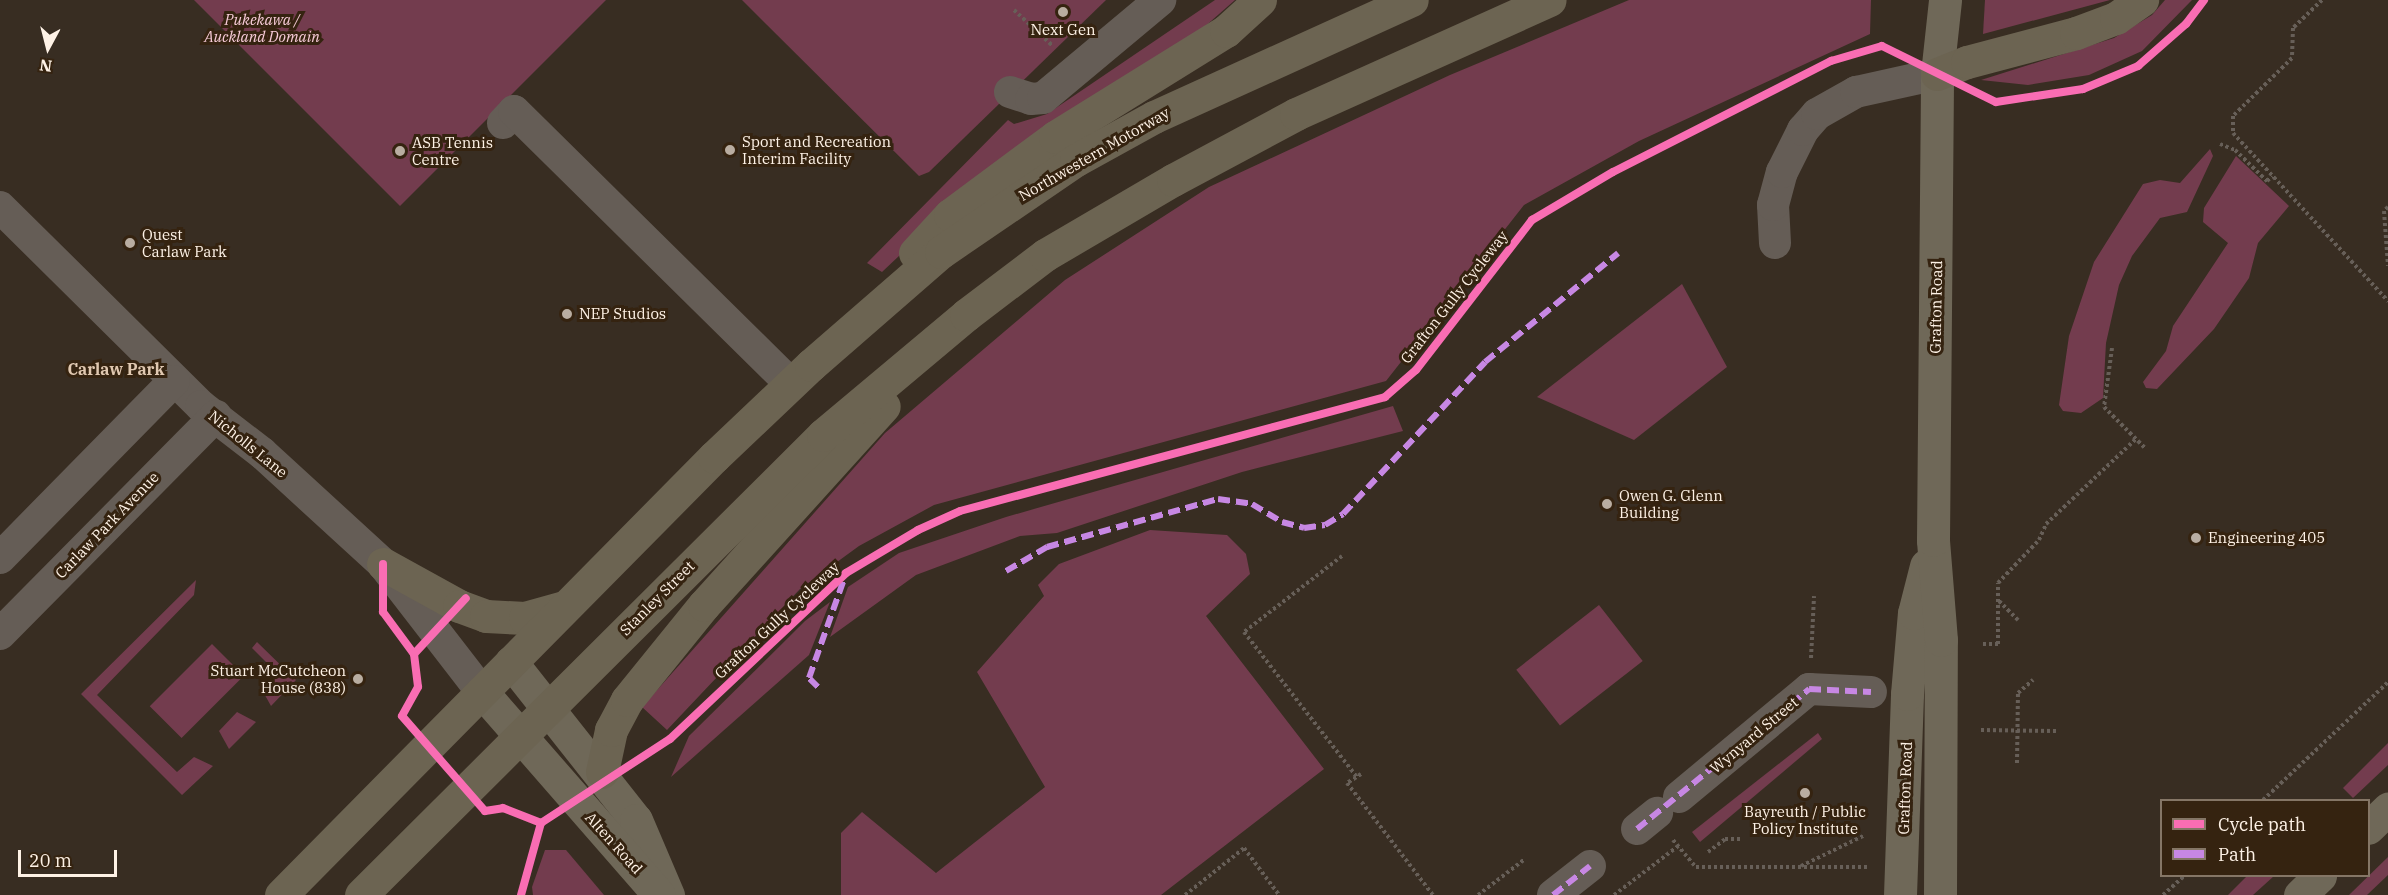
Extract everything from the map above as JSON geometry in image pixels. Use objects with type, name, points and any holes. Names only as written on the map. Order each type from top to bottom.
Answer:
[{"type":"highway","points":[[281,895],[564,607],[801,375],[950,215],[1055,137],[1226,31],[1260,0]]},
{"type":"highway","name":"Northwestern Motorway","points":[[801,375],[941,252],[1076,160],[1262,65],[1412,0]]},
{"type":"highway","points":[[602,772],[611,730],[627,700],[704,605],[966,315],[1045,255],[1183,174],[1296,114],[1550,0]]},
{"type":"highway","points":[[1937,74],[1967,62],[2076,33],[2116,18],[2142,0]]},
{"type":"highway","name":"Stanley Street","points":[[361,895],[823,435],[966,315]]},
{"type":"highway","points":[[383,564],[459,606],[486,616],[525,618],[564,607]]},
{"type":"main road","name":"Grafton Road","points":[[1922,0],[1937,74]]},
{"type":"main road","name":"Grafton Road","points":[[1940,895],[1941,640],[1933,540],[1937,74],[1945,0]]},
{"type":"main road","name":"Grafton Road","points":[[1900,895],[1907,694],[1914,613],[1933,540]]},
{"type":"main road","name":"Alten Road","points":[[511,662],[550,706],[636,820],[668,895]]},
{"type":"main road","name":"Alten Road","points":[[482,692],[659,895]]},
{"type":"main road","points":[[2370,826],[2388,809]]},
{"type":"main road","points":[[2300,895],[2319,877]]},
{"type":"street","points":[[1010,92],[1031,99],[1043,98],[1160,0]]},
{"type":"street","points":[[1775,243],[1773,205],[1782,172],[1803,130],[1817,114],[1856,92],[1937,74]]},
{"type":"street","points":[[503,123],[514,111],[801,375]]},
{"type":"street","name":"Nicholls Lane","points":[[0,207],[174,381],[262,453],[383,564],[482,692]]},
{"type":"street","points":[[0,558],[174,381]]},
{"type":"street","name":"Carlaw Park Avenue","points":[[0,634],[216,416]]},
{"type":"street","name":"Wynyard Street","points":[[1657,814],[1809,689],[1871,692]]},
{"type":"street","points":[[1553,895],[1590,866]]},
{"type":"path","points":[[2322,0],[2293,28],[2292,58],[2233,116],[2233,133],[2388,301]]},
{"type":"path","points":[[1014,10],[1059,51]]},
{"type":"path","points":[[2220,144],[2235,150],[2267,181],[2272,176]]},
{"type":"path","points":[[2388,207],[2384,212],[2388,266]]},
{"type":"path","points":[[2112,348],[2104,407],[2146,449]]},
{"type":"path","points":[[1983,644],[1998,644],[1998,583],[2039,540],[2046,524],[2136,439]]},
{"type":"path","points":[[1342,556],[1244,632],[1359,776],[1347,783],[1433,895]]},
{"type":"path","points":[[1809,689],[1814,596]]},
{"type":"path","points":[[1998,601],[2018,620]]},
{"type":"path","points":[[2017,763],[2018,693],[2033,680]]},
{"type":"path","points":[[2265,799],[2388,682]]},
{"type":"path","points":[[1981,730],[2056,731]]},
{"type":"path","points":[[1657,814],[1678,846],[1696,867],[1868,867]]},
{"type":"path","points":[[1800,867],[1863,836]]},
{"type":"path","points":[[1708,852],[1725,839],[1742,839]]},
{"type":"path","points":[[1614,895],[1678,846]]},
{"type":"path","points":[[1185,895],[1244,848],[1279,895]]},
{"type":"path","points":[[1478,895],[1525,859]]},
{"type":"path","points":[[2163,895],[2183,877]]},
{"type":"green space","name":"ASB Tennis Centre","points":[[194,0],[606,0],[400,206]]},
{"type":"green space","points":[[742,0],[1106,0],[929,172],[919,176]]},
{"type":"green space","points":[[1215,0],[1235,0],[1194,36],[990,170],[882,272],[867,263],[1008,120],[1014,124],[1047,114]]},
{"type":"green space","points":[[1629,0],[1871,0],[1870,34],[1639,141],[1524,205],[1386,381],[934,505],[859,546],[800,589],[667,730],[642,707],[885,433],[1065,280],[1209,187],[1450,75]]},
{"type":"green space","points":[[1985,0],[2110,0],[1983,34]]},
{"type":"green space","points":[[2165,0],[2192,0],[2142,51],[2089,75],[2028,85],[1981,80],[2114,38],[2152,15]]},
{"type":"green space","points":[[2210,149],[2213,156],[2187,212],[2160,218],[2132,256],[2119,285],[2106,343],[2103,398],[2081,413],[2063,411],[2059,405],[2069,336],[2094,262],[2143,184],[2160,180],[2180,183]]},
{"type":"green space","points":[[2236,156],[2289,206],[2258,243],[2249,278],[2214,329],[2157,389],[2146,388],[2143,382],[2166,351],[2173,326],[2228,243],[2203,222],[2204,208]]},
{"type":"green space","points":[[1682,284],[1727,367],[1634,440],[1537,397]]},
{"type":"green space","points":[[1393,406],[1403,431],[1242,472],[1057,533],[1020,536],[916,575],[830,637],[848,587],[899,553],[1006,517]]},
{"type":"green space","points":[[1150,530],[1227,535],[1246,554],[1250,574],[1206,616],[1324,769],[1161,895],[841,895],[841,833],[862,812],[936,873],[1045,787],[977,672],[1044,596],[1038,585],[1059,564]]},
{"type":"green space","points":[[196,580],[194,595],[97,695],[177,772],[194,757],[213,766],[182,795],[81,694]]},
{"type":"green space","points":[[830,602],[809,655],[671,777],[689,736],[805,621]]},
{"type":"green space","points":[[1599,605],[1643,661],[1560,726],[1516,670]]},
{"type":"green space","points":[[257,642],[296,680],[271,706],[261,688],[276,672],[252,648]]},
{"type":"green space","points":[[212,644],[244,676],[182,738],[150,706]]},
{"type":"green space","points":[[237,712],[256,722],[229,749],[219,731]]},
{"type":"green space","points":[[1818,733],[1822,739],[1700,842],[1692,832]]},
{"type":"green space","points":[[2388,743],[2388,765],[2353,798],[2343,788]]},
{"type":"green space","points":[[545,850],[566,850],[604,895],[533,895],[532,887]]},
{"type":"green space","points":[[2388,857],[2388,875],[2367,895],[2349,895],[2370,877]]},
{"type":"green space","points":[[2246,877],[2273,877],[2253,895],[2228,895]]},
{"type":"marked path","points":[[1006,571],[1047,547],[1218,499],[1252,504],[1282,522],[1304,528],[1325,525],[1343,514],[1485,362],[1618,253]]},
{"type":"marked path","points":[[818,687],[809,678],[844,579]]},
{"type":"marked path","points":[[1637,829],[1809,689],[1871,692]]},
{"type":"marked path","points":[[1553,895],[1590,866]]},
{"type":"cycle path","name":"Grafton Gully Cycleway","points":[[521,895],[541,823],[670,739],[846,573],[918,530],[960,511],[1385,397],[1416,370],[1532,220],[1613,172],[1831,61],[1882,46],[1996,102],[2083,89],[2138,66],[2186,24],[2204,0]]},
{"type":"cycle path","points":[[383,564],[383,612],[414,654],[418,687],[402,716],[485,811],[503,808],[541,823]]},
{"type":"cycle path","points":[[414,654],[466,598]]},
{"type":"place","name":"Next Gen","points":[[1063,12]]},
{"type":"place","name":"Sport and Recreation Interim Facility","points":[[730,150]]},
{"type":"place","name":"ASB Tennis Centre","points":[[400,151]]},
{"type":"place","name":"Quest Carlaw Park","points":[[130,243]]},
{"type":"place","name":"NEP Studios","points":[[567,314]]},
{"type":"place","name":"Owen G. Glenn Building","points":[[1607,504]]},
{"type":"place","name":"Engineering 405","points":[[2196,538]]},
{"type":"place","name":"Stuart McCutcheon House (838)","points":[[358,679]]},
{"type":"place","name":"Bayreuth / Public Policy Institute","points":[[1805,793]]},
{"type":"district","name":"Carlaw Park","points":[[116,369]]},
{"type":"park label","name":"Pukekawa / Auckland Domain","points":[[262,28]]}]
